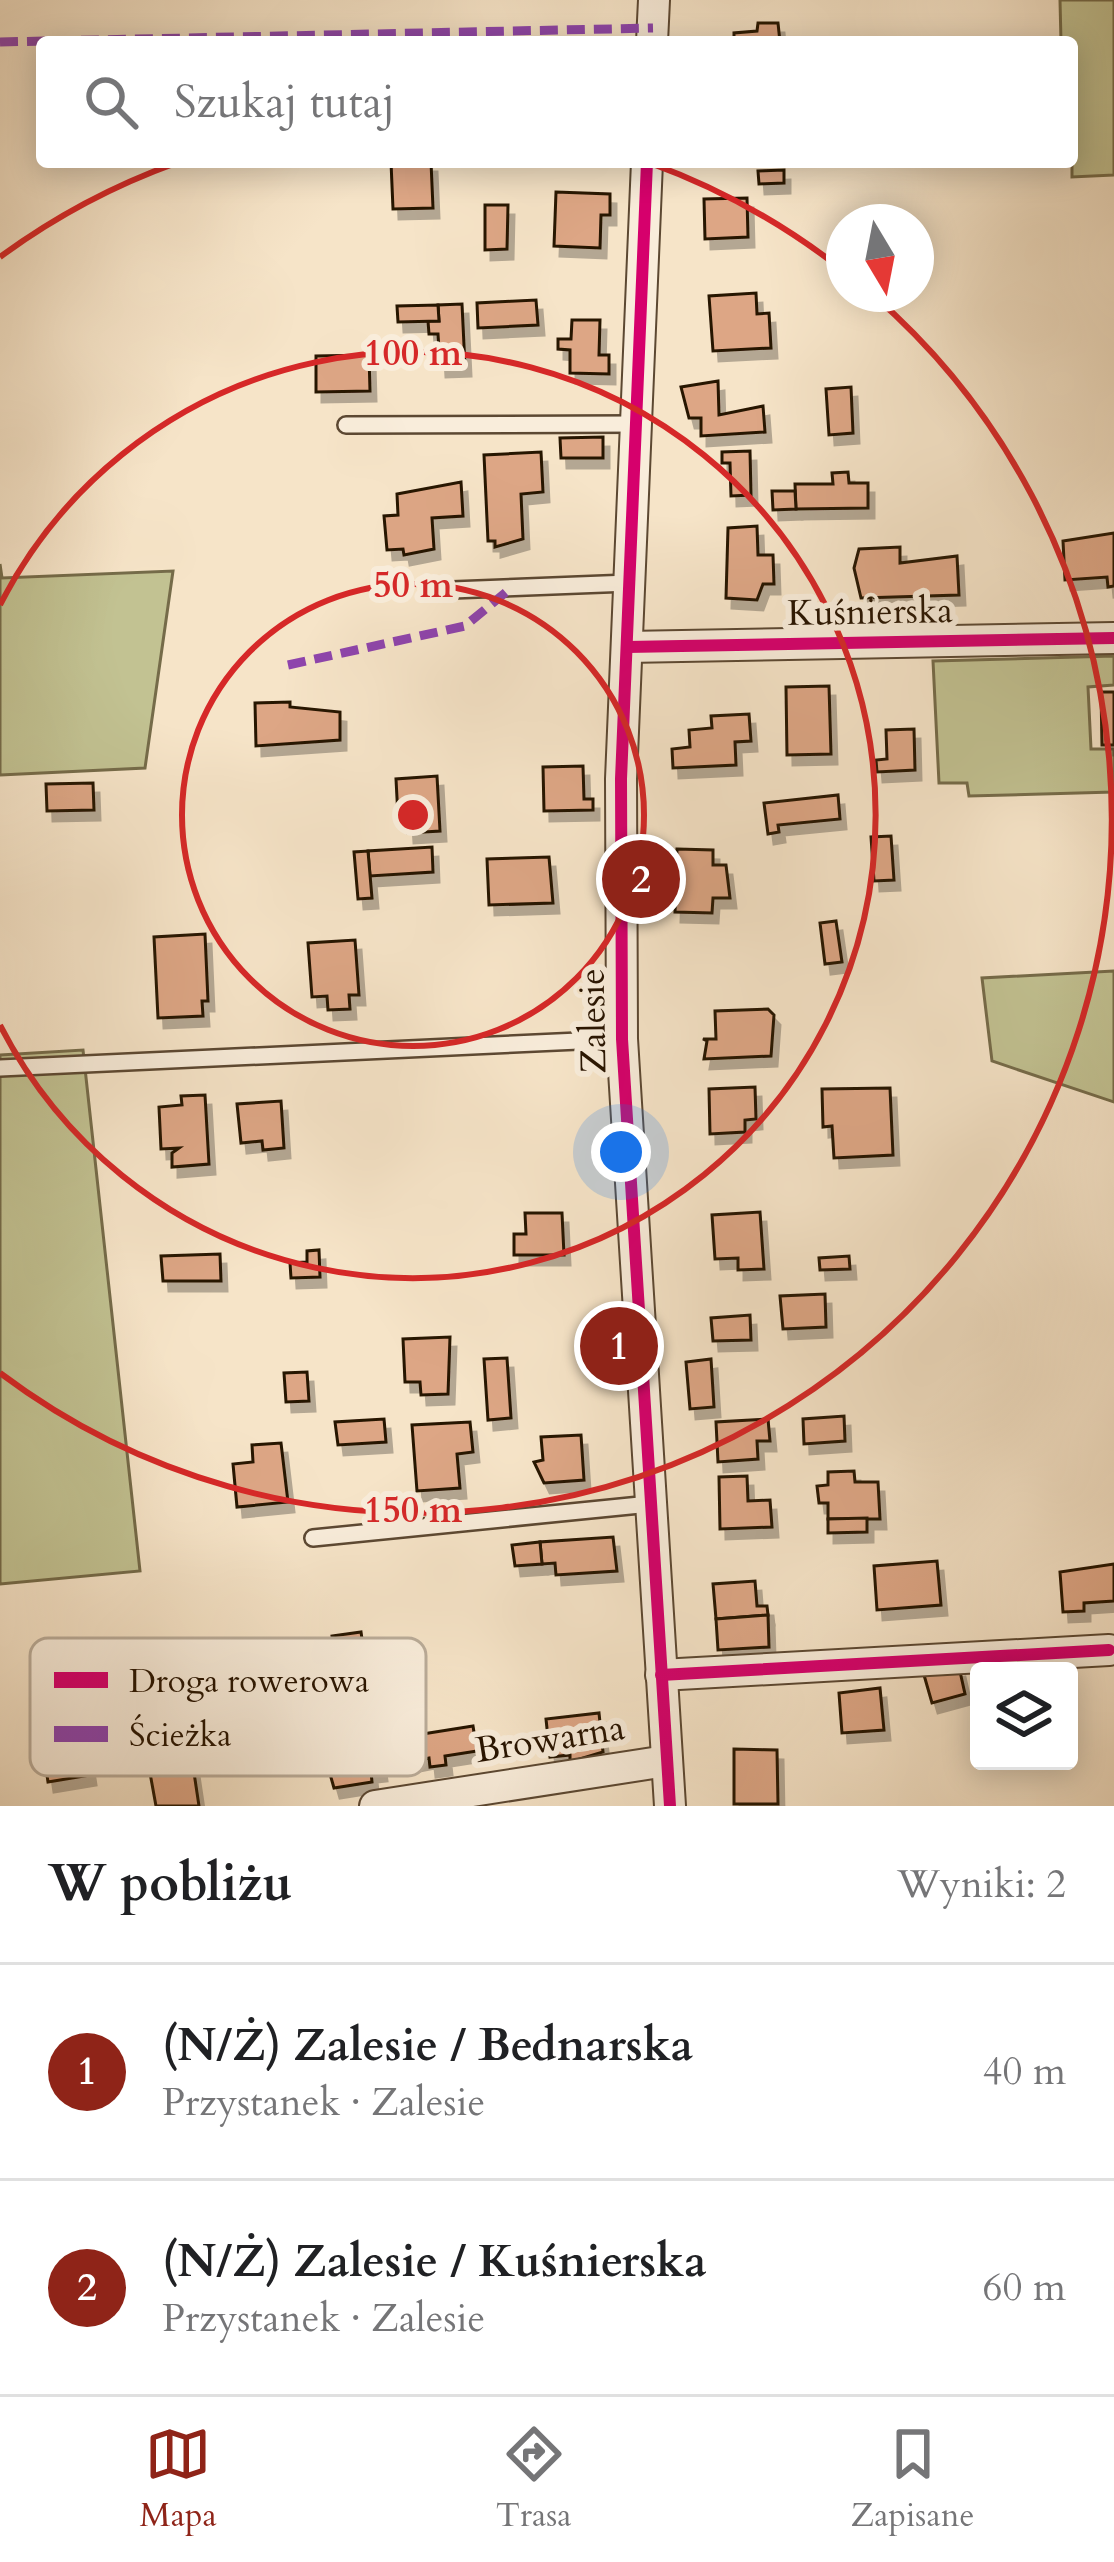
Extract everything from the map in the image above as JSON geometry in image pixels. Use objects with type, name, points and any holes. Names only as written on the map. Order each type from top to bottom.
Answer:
[{"type":"street","points":[[652,36],[654,0]]},
{"type":"street","name":"Zalesie","points":[[647,168],[621,778],[622,1039],[670,1806]]},
{"type":"street","name":"Kuśnierska","points":[[627,647],[1114,638]]},
{"type":"street","points":[[661,1675],[1109,1650]]},
{"type":"street","name":"Browarna","points":[[375,1806],[667,1761]]},
{"type":"lane","points":[[346,425],[635,424]]},
{"type":"lane","points":[[452,590],[629,583]]},
{"type":"lane","points":[[0,1069],[622,1039]]},
{"type":"lane","points":[[313,1538],[650,1504]]},
{"type":"green space","points":[[1060,0],[1114,0],[1114,175],[1072,177],[1072,168],[1078,168],[1078,36],[1061,36]]},
{"type":"green space","points":[[0,564],[2,578],[173,571],[145,768],[0,775]]},
{"type":"green space","points":[[1114,656],[1114,685],[1088,687],[1091,749],[1114,749],[1114,792],[969,796],[967,783],[939,783],[933,661]]},
{"type":"green space","points":[[1114,971],[1114,1102],[992,1061],[982,978]]},
{"type":"green space","points":[[83,1050],[140,1571],[0,1584],[0,1055]]},
{"type":"building","points":[[758,23],[778,23],[779,36],[734,36],[734,33],[757,31]]},
{"type":"building","points":[[391,168],[431,168],[433,208],[393,209]]},
{"type":"building","points":[[784,170],[784,183],[759,184],[758,171]]},
{"type":"building","points":[[556,192],[610,194],[610,215],[601,215],[600,248],[554,246]]},
{"type":"building","points":[[747,198],[748,237],[705,239],[704,199]]},
{"type":"building","points":[[485,205],[508,205],[507,249],[485,250]]},
{"type":"building","points":[[756,293],[757,314],[769,313],[771,348],[713,351],[709,296]]},
{"type":"building","points":[[536,300],[538,325],[478,328],[477,303]]},
{"type":"building","points":[[462,304],[465,366],[440,367],[438,334],[429,334],[428,321],[439,321],[438,305]]},
{"type":"building","points":[[438,305],[439,321],[398,322],[397,306]]},
{"type":"building","points":[[572,320],[600,320],[599,355],[609,355],[609,374],[570,373],[570,350],[558,349],[558,339],[571,339]]},
{"type":"building","points":[[369,355],[370,391],[316,392],[316,356]]},
{"type":"building","points":[[718,381],[719,415],[763,406],[765,432],[701,436],[701,418],[689,418],[681,387]]},
{"type":"building","points":[[851,387],[853,433],[829,435],[826,389]]},
{"type":"building","points":[[603,437],[603,458],[561,458],[560,438]]},
{"type":"building","points":[[750,451],[751,495],[731,496],[730,463],[722,463],[722,452]]},
{"type":"building","points":[[541,452],[543,492],[521,494],[523,539],[495,547],[495,541],[488,541],[484,455]]},
{"type":"building","points":[[848,472],[849,483],[868,483],[868,508],[796,509],[795,484],[833,484],[832,473]]},
{"type":"building","points":[[461,482],[463,516],[432,518],[434,549],[404,555],[403,549],[387,550],[384,516],[398,515],[397,494]]},
{"type":"building","points":[[772,491],[795,491],[796,509],[773,510]]},
{"type":"building","points":[[757,526],[758,555],[773,555],[774,584],[763,584],[757,600],[726,598],[728,528]]},
{"type":"building","points":[[1114,533],[1114,586],[1108,587],[1107,577],[1065,580],[1063,541]]},
{"type":"building","points":[[900,547],[900,563],[957,556],[959,595],[861,598],[854,568],[859,549]]},
{"type":"building","points":[[829,686],[831,754],[787,755],[786,687]]},
{"type":"building","points":[[1101,692],[1114,692],[1114,745],[1102,745]]},
{"type":"building","points":[[290,702],[290,707],[340,712],[340,740],[256,746],[255,703]]},
{"type":"building","points":[[749,714],[751,741],[735,742],[736,765],[673,768],[672,749],[690,747],[689,730],[712,728],[711,716]]},
{"type":"building","points":[[914,729],[915,770],[877,772],[876,760],[887,759],[886,730]]},
{"type":"building","points":[[583,766],[584,799],[593,799],[593,810],[544,811],[543,767]]},
{"type":"building","points":[[437,776],[440,831],[408,833],[407,817],[398,817],[396,779]]},
{"type":"building","points":[[93,783],[94,810],[47,811],[46,784]]},
{"type":"building","points":[[838,795],[840,819],[778,825],[779,832],[768,834],[764,803]]},
{"type":"building","points":[[891,836],[894,880],[874,881],[871,837]]},
{"type":"building","points":[[432,847],[433,872],[370,876],[368,851]]},
{"type":"building","points":[[677,849],[713,850],[713,865],[726,865],[730,898],[713,898],[712,913],[675,912]]},
{"type":"building","points":[[368,851],[372,898],[358,899],[354,852]]},
{"type":"building","points":[[549,857],[553,903],[489,905],[487,859]]},
{"type":"building","points":[[836,921],[842,962],[825,964],[820,923]]},
{"type":"building","points":[[205,934],[208,1001],[202,1001],[203,1016],[158,1018],[154,937]]},
{"type":"building","points":[[355,940],[359,995],[349,995],[350,1009],[328,1010],[327,996],[312,997],[308,943]]},
{"type":"building","points":[[768,1009],[774,1015],[771,1056],[704,1059],[707,1041],[703,1039],[716,1039],[715,1011]]},
{"type":"building","points":[[755,1087],[756,1119],[745,1120],[745,1132],[710,1134],[709,1089]]},
{"type":"building","points":[[890,1088],[893,1155],[834,1158],[832,1126],[823,1127],[822,1089]]},
{"type":"building","points":[[205,1095],[209,1164],[172,1167],[172,1153],[179,1148],[161,1149],[159,1107],[182,1105],[181,1096]]},
{"type":"building","points":[[281,1101],[284,1148],[263,1150],[262,1141],[241,1143],[237,1104]]},
{"type":"building","points":[[760,1212],[764,1269],[738,1270],[738,1258],[715,1259],[712,1215]]},
{"type":"building","points":[[525,1213],[562,1213],[564,1255],[514,1255],[514,1234],[526,1234]]},
{"type":"building","points":[[319,1250],[320,1277],[291,1278],[290,1263],[307,1262],[307,1251]]},
{"type":"building","points":[[220,1254],[221,1281],[163,1281],[161,1256]]},
{"type":"building","points":[[849,1256],[850,1269],[820,1270],[819,1258]]},
{"type":"building","points":[[825,1294],[826,1327],[783,1329],[780,1296]]},
{"type":"building","points":[[750,1315],[751,1340],[713,1341],[711,1318]]},
{"type":"building","points":[[450,1337],[448,1394],[421,1395],[420,1382],[405,1382],[403,1339]]},
{"type":"building","points":[[507,1358],[511,1418],[488,1420],[484,1359]]},
{"type":"building","points":[[711,1359],[714,1407],[690,1409],[686,1362]]},
{"type":"building","points":[[307,1372],[309,1401],[286,1402],[284,1373]]},
{"type":"building","points":[[844,1416],[845,1441],[804,1444],[803,1419]]},
{"type":"building","points":[[384,1419],[386,1442],[338,1445],[335,1422]]},
{"type":"building","points":[[768,1419],[770,1441],[757,1441],[758,1459],[718,1462],[716,1422]]},
{"type":"building","points":[[470,1422],[473,1452],[457,1454],[460,1488],[417,1491],[412,1425]]},
{"type":"building","points":[[581,1435],[584,1480],[544,1483],[534,1462],[543,1460],[541,1437]]},
{"type":"building","points":[[281,1443],[288,1502],[237,1507],[233,1464],[253,1462],[252,1445]]},
{"type":"building","points":[[854,1471],[855,1482],[878,1482],[880,1519],[828,1519],[828,1503],[819,1503],[817,1486],[828,1485],[828,1472]]},
{"type":"building","points":[[747,1476],[748,1501],[770,1500],[772,1527],[720,1529],[719,1477]]},
{"type":"building","points":[[867,1518],[867,1532],[828,1533],[828,1519]]},
{"type":"building","points":[[613,1537],[617,1571],[556,1575],[555,1563],[542,1564],[540,1542]]},
{"type":"building","points":[[540,1542],[542,1564],[515,1566],[512,1545]]},
{"type":"building","points":[[937,1561],[941,1605],[877,1610],[874,1566]]},
{"type":"building","points":[[1114,1564],[1114,1601],[1084,1603],[1084,1611],[1063,1612],[1060,1572]]},
{"type":"building","points":[[755,1581],[757,1606],[767,1606],[768,1615],[716,1619],[713,1584]]},
{"type":"building","points":[[768,1615],[769,1647],[718,1650],[716,1619]]},
{"type":"building","points":[[361,1632],[362,1638],[332,1638]]},
{"type":"building","points":[[959,1667],[965,1694],[932,1703],[924,1675]]},
{"type":"building","points":[[880,1688],[884,1730],[842,1733],[839,1693]]},
{"type":"building","points":[[599,1713],[603,1752],[570,1762],[570,1755],[550,1757],[546,1719]]},
{"type":"building","points":[[473,1726],[477,1751],[445,1756],[446,1765],[430,1767],[426,1733]]},
{"type":"building","points":[[734,1749],[777,1750],[778,1804],[734,1804]]},
{"type":"building","points":[[47,1776],[84,1776],[48,1782]]},
{"type":"building","points":[[151,1776],[194,1776],[199,1806],[156,1806]]},
{"type":"building","points":[[331,1776],[371,1776],[372,1782],[334,1788]]},
{"type":"marked path","points":[[280,36],[653,28]]},
{"type":"marked path","points":[[0,42],[36,41]]},
{"type":"marked path","points":[[288,665],[465,626],[511,588]]},
{"type":"cycle path","points":[[647,168],[621,779],[622,1039],[670,1806]]},
{"type":"cycle path","points":[[627,647],[1114,638]]},
{"type":"cycle path","points":[[661,1675],[1109,1650]]},
{"type":"place","name":"(N/Ż) Zalesie / Kuśnierska","points":[[641,879]]},
{"type":"place","name":"(N/Ż) Zalesie / Bednarska","points":[[619,1346]]}]
